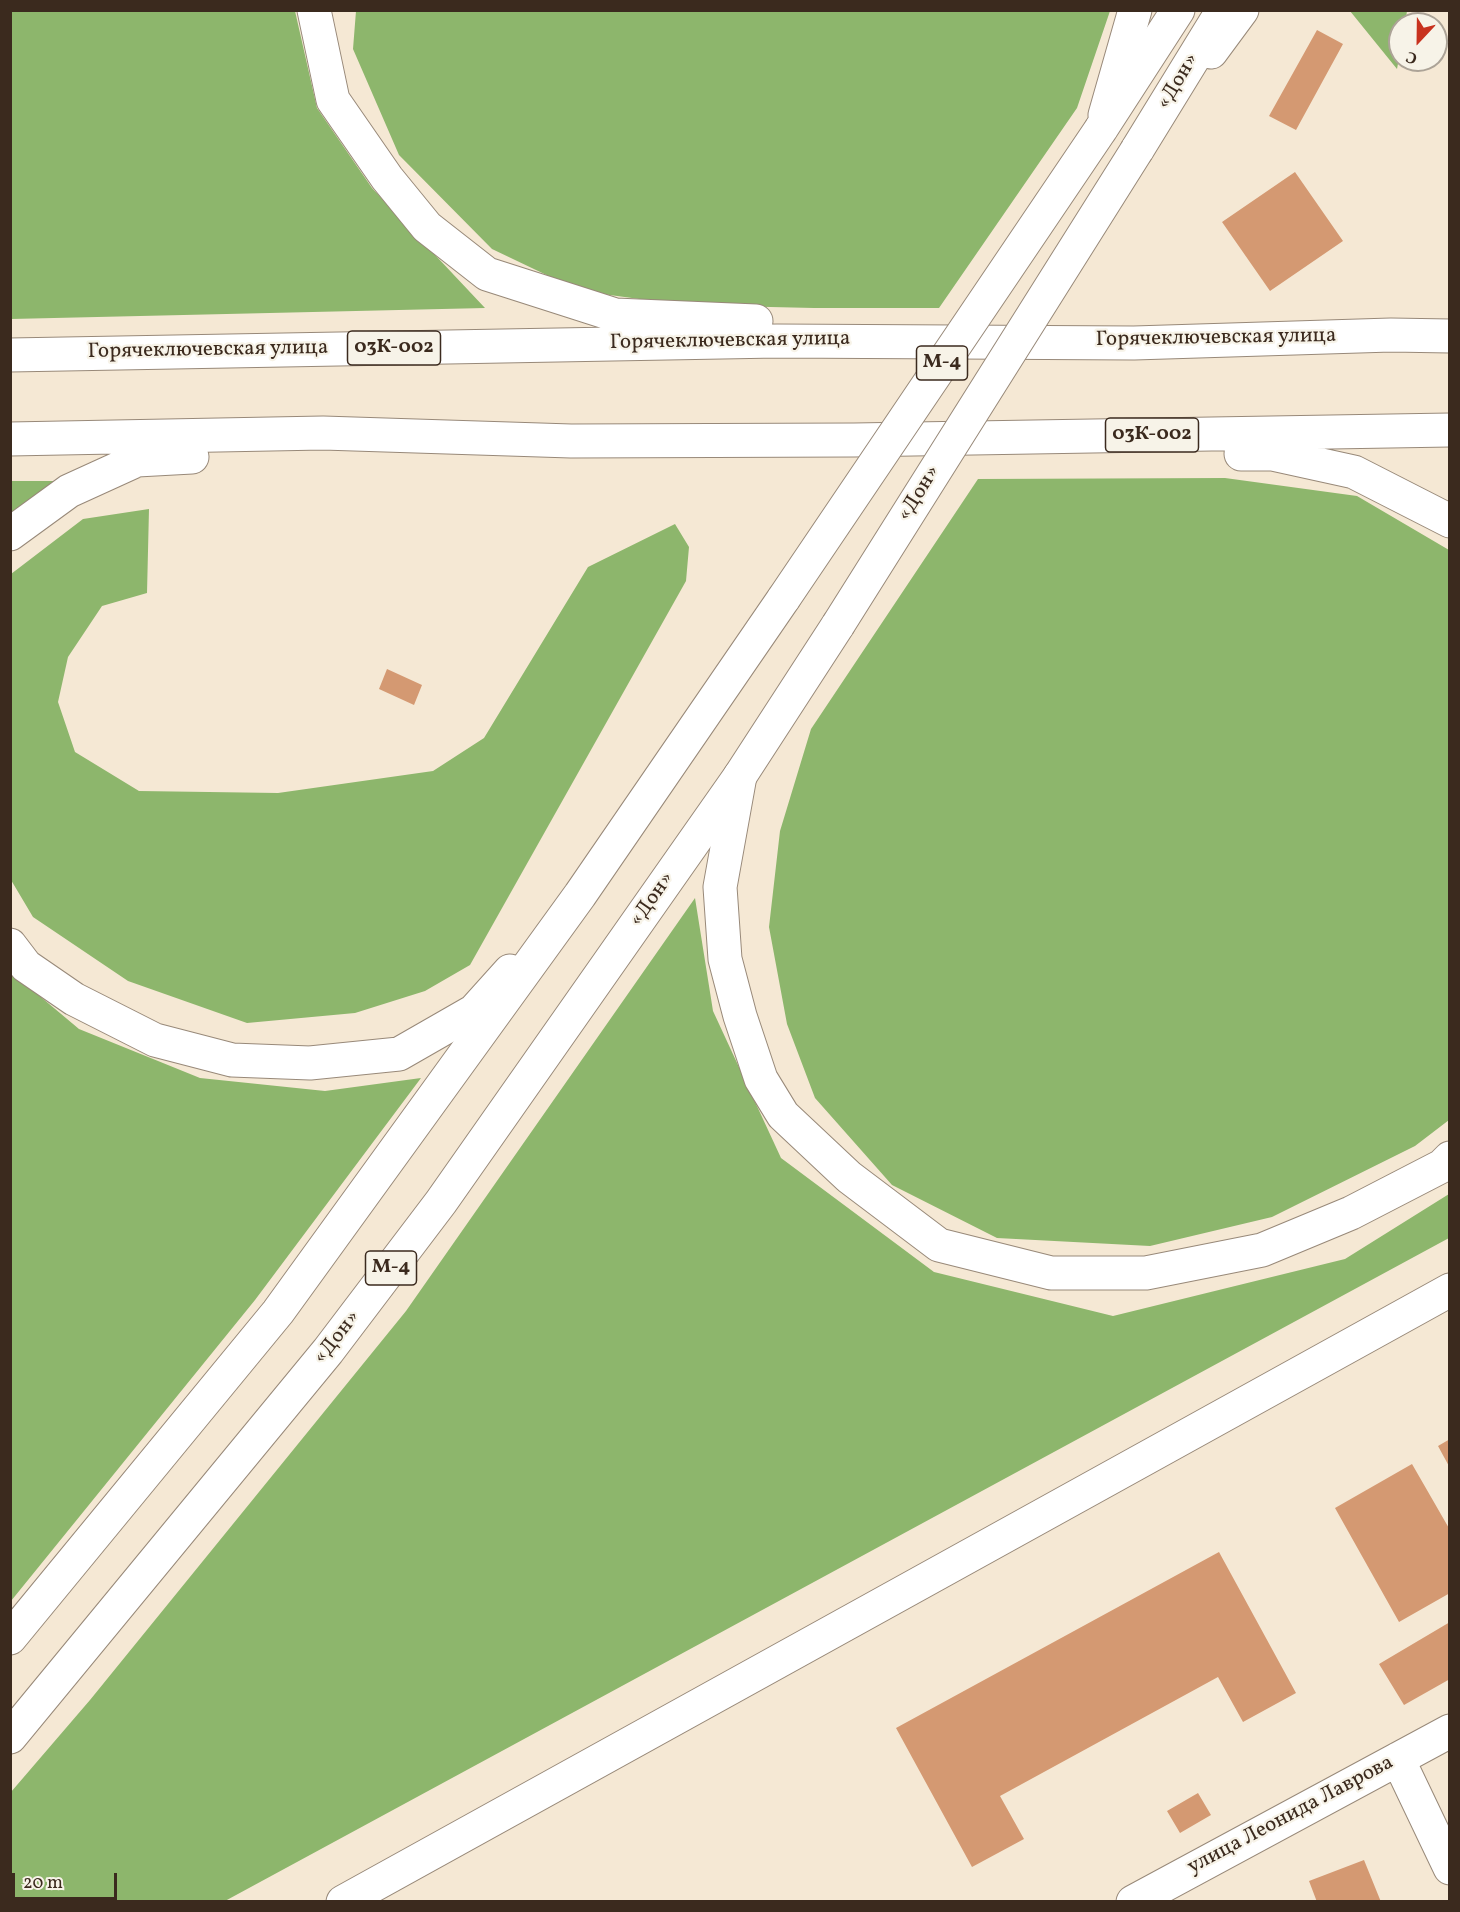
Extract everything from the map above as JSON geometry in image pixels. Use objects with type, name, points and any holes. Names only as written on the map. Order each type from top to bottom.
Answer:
[{"type":"main road","points":[[314,10],[333,100],[387,177],[427,227],[487,274],[615,315],[764,321],[1133,324],[1268,339]]},
{"type":"main road","points":[[1101,129],[1136,10]]},
{"type":"main road","name":"«Дон»","points":[[10,1638],[278,1312],[580,895],[1101,129],[1178,10]]},
{"type":"main road","name":"«Дон»","points":[[10,1737],[328,1351],[441,1202],[740,776],[1145,138],[1223,10]]},
{"type":"main road","points":[[1145,138],[1242,10]]},
{"type":"main road","points":[[1391,335],[1449,327]]},
{"type":"main road","name":"Горячеключевская улица","points":[[10,355],[777,341],[1134,342],[1391,335],[1449,336]]},
{"type":"main road","name":"03К-002","points":[[634,441],[854,440],[1449,430]]},
{"type":"main road","points":[[10,439],[323,434],[634,441],[829,452],[1272,454],[1354,472],[1449,521]]},
{"type":"main road","points":[[10,534],[69,491],[137,460],[296,452],[323,434]]},
{"type":"main road","points":[[740,776],[720,887],[725,959],[740,1016],[761,1079],[783,1115],[849,1177],[939,1245],[1051,1273],[1146,1273],[1262,1250],[1351,1213],[1442,1166],[1449,1158]]},
{"type":"main road","points":[[10,945],[26,966],[74,999],[154,1040],[232,1059],[310,1063],[399,1054],[474,1011],[580,895]]},
{"type":"main road","points":[[343,1902],[1449,1290]]},
{"type":"main road","name":"улица Леонида Лаврова","points":[[1133,1902],[1449,1731]]},
{"type":"main road","points":[[1398,1759],[1449,1868]]},
{"type":"green space","points":[[10,11],[295,11],[317,108],[372,188],[485,308],[11,319]]},
{"type":"green space","points":[[356,11],[1110,11],[1077,108],[939,308],[814,308],[684,305],[580,291],[492,249],[399,155],[353,49]]},
{"type":"green space","points":[[1350,11],[1407,11],[1388,12],[1388,58]]},
{"type":"green space","points":[[1225,478],[1357,496],[1449,550],[1449,1120],[1415,1146],[1272,1217],[1150,1246],[997,1238],[892,1185],[815,1098],[787,1024],[769,927],[780,831],[811,729],[978,479]]},
{"type":"green space","points":[[11,481],[60,481],[11,523]]},
{"type":"green space","points":[[149,509],[147,593],[102,606],[68,657],[58,702],[75,752],[139,791],[278,793],[433,771],[484,738],[588,567],[675,524],[689,547],[686,581],[470,965],[425,991],[355,1013],[247,1023],[128,981],[33,917],[11,880],[11,574],[83,519]]},
{"type":"green space","points":[[695,898],[713,1011],[781,1158],[934,1272],[1113,1316],[1345,1259],[1449,1194],[1449,1238],[225,1901],[11,1902],[11,1792],[90,1700],[406,1311]]},
{"type":"green space","points":[[11,972],[79,1029],[200,1078],[325,1091],[421,1078],[255,1300],[11,1601]]},
{"type":"building","points":[[1317,30],[1343,44],[1296,130],[1269,116]]},
{"type":"building","points":[[1295,172],[1343,241],[1270,291],[1222,222]]},
{"type":"building","points":[[387,669],[422,685],[414,705],[379,689]]},
{"type":"building","points":[[1450,1439],[1450,1468],[1438,1446]]},
{"type":"building","points":[[1412,1464],[1450,1530],[1450,1593],[1399,1622],[1335,1508]]},
{"type":"building","points":[[1219,1552],[1296,1693],[1243,1722],[1218,1677],[1000,1796],[1024,1839],[972,1867],[896,1728]]},
{"type":"building","points":[[1450,1622],[1450,1679],[1404,1705],[1379,1664]]},
{"type":"building","points":[[1198,1793],[1211,1815],[1180,1833],[1167,1811]]},
{"type":"building","points":[[1364,1860],[1381,1902],[1317,1902],[1309,1881]]}]
